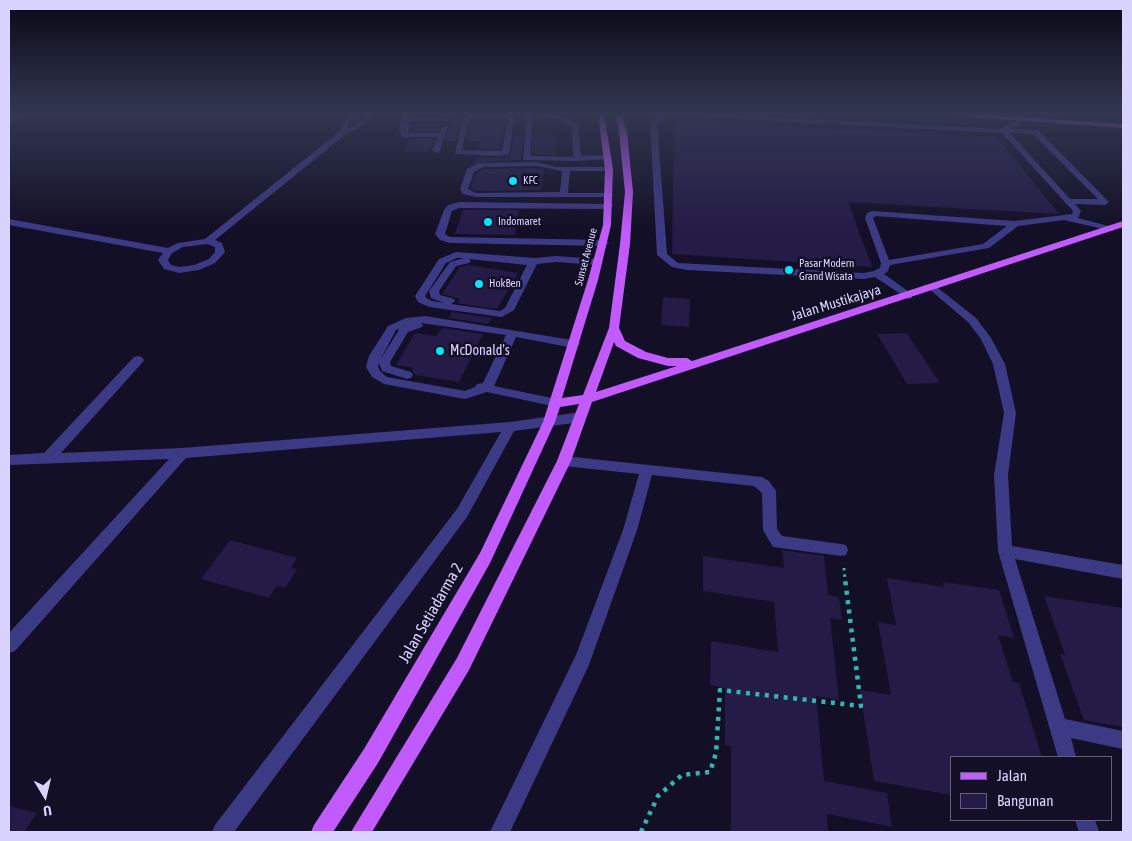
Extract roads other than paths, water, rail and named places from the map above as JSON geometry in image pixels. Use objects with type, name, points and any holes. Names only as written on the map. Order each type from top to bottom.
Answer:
[{"type":"main road","points":[[361,832],[463,664],[564,461],[614,328],[625,244],[629,192],[625,153]]},
{"type":"main road","name":"Sunset Avenue","points":[[557,403],[604,242],[610,195],[608,155]]},
{"type":"main road","name":"Jalan Mustikajaya","points":[[557,403],[588,399],[697,362],[908,296],[1123,224]]},
{"type":"main road","points":[[614,328],[620,343],[642,355],[668,362],[697,362]]},
{"type":"main road","name":"Jalan Setiadarma 2","points":[[320,832],[372,756],[485,558],[557,403]]},
{"type":"street","points":[[208,241],[317,153]]},
{"type":"street","points":[[484,153],[502,153]]},
{"type":"street","points":[[526,153],[526,158],[608,155]]},
{"type":"street","points":[[656,153],[662,255],[668,261],[675,265],[687,267],[864,276],[877,274],[885,270],[886,263],[869,218],[870,215],[883,213],[1015,224],[1066,218],[1077,214],[1077,211],[1024,153]]},
{"type":"street","points":[[1056,153],[1105,202],[1068,201]]},
{"type":"street","points":[[609,169],[556,169],[536,164],[481,165],[470,171],[464,189],[466,192],[475,195],[610,195]]},
{"type":"street","points":[[564,195],[566,169]]},
{"type":"street","points":[[604,242],[546,237],[450,240],[443,238],[440,234],[448,210],[451,207],[549,210],[609,206]]},
{"type":"street","points":[[1066,218],[1112,228]]},
{"type":"street","points":[[9,222],[169,251]]},
{"type":"street","points":[[886,263],[986,246],[1015,224]]},
{"type":"street","points":[[208,241],[218,245],[220,252],[212,261],[196,268],[179,270],[167,267],[163,260],[169,251],[181,244],[208,241]]},
{"type":"street","points":[[456,255],[534,261],[508,310],[502,314],[429,304],[422,300],[420,296],[442,261],[447,257],[456,255]]},
{"type":"street","points":[[502,314],[489,307],[440,299],[435,296],[434,291],[453,264],[466,260],[503,266],[556,259],[598,262]]},
{"type":"street","points":[[877,274],[908,296]]},
{"type":"street","points":[[934,287],[972,320],[986,338],[999,364],[1010,413],[1001,475],[1005,551],[1067,756]]},
{"type":"street","points":[[557,403],[487,388],[465,395],[384,380],[376,374],[372,367],[375,356],[392,328],[410,320],[425,319],[574,344]]},
{"type":"street","points":[[487,388],[512,333]]},
{"type":"street","points":[[49,457],[138,360]]},
{"type":"street","points":[[9,460],[182,453],[510,427],[581,417]]},
{"type":"street","points":[[222,832],[462,513],[510,427]]},
{"type":"street","points":[[9,645],[182,453]]},
{"type":"street","points":[[564,461],[757,481],[769,491],[770,530],[778,542],[842,550]]},
{"type":"street","points":[[500,832],[582,659],[630,530],[647,470]]},
{"type":"street","points":[[1005,551],[1123,572]]},
{"type":"street","points":[[1059,727],[1123,740]]},
{"type":"place","name":"KFC","points":[[513,181]]},
{"type":"place","name":"Indomaret","points":[[488,222]]},
{"type":"place","name":"Pasar Modern Grand Wisata","points":[[789,270]]},
{"type":"place","name":"HokBen","points":[[479,284]]},
{"type":"place","name":"McDonald's","points":[[440,351]]}]
